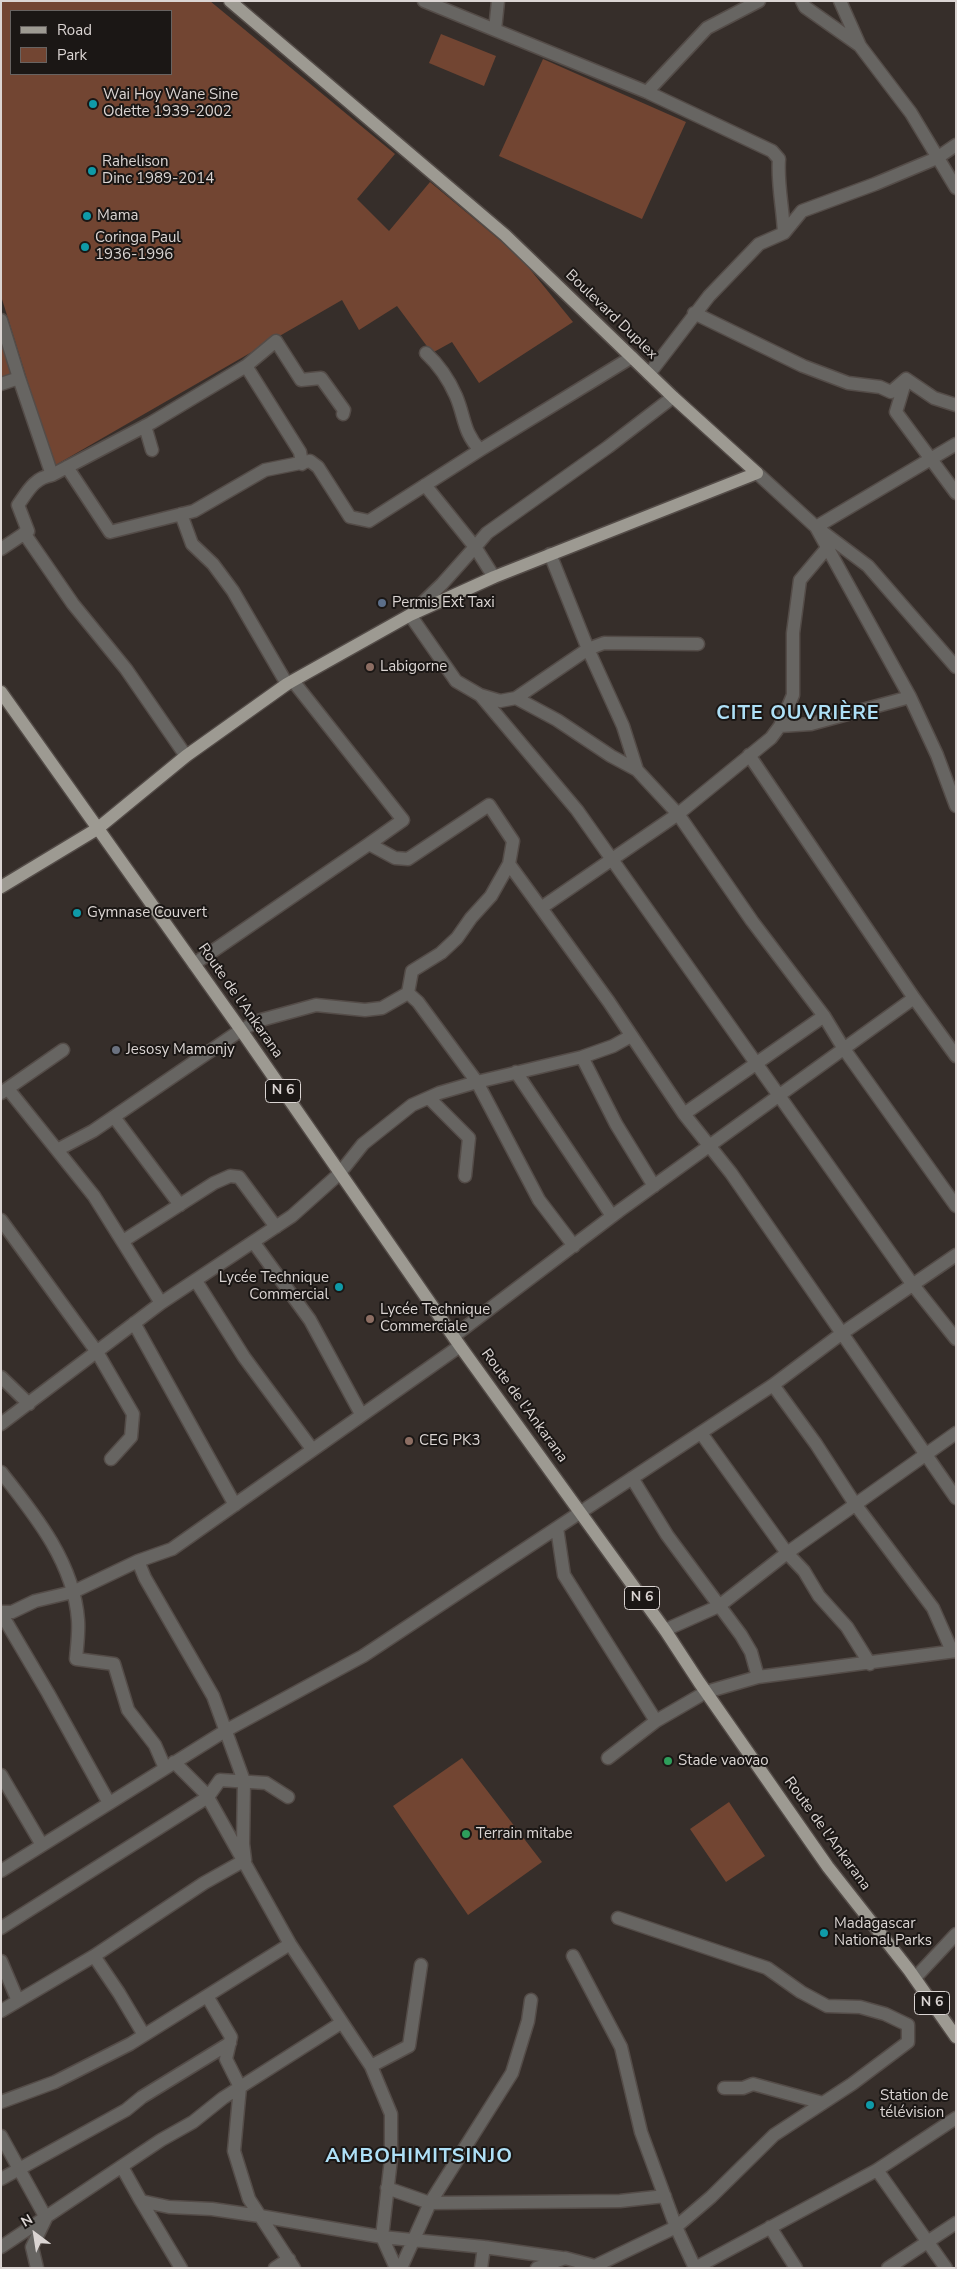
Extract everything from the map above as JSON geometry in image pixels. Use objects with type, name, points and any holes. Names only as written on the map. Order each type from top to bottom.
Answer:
[{"type":"main road","name":"Boulevard Duplex","points":[[230,1],[504,235],[673,397],[757,472]]},
{"type":"main road","points":[[1,887],[96,829],[186,756],[290,683],[410,615],[494,576],[757,472]]},
{"type":"main road","name":"Route de l'Ankarana","points":[[1,692],[96,829],[242,1030],[339,1174],[457,1341],[582,1512],[828,1867],[915,1978],[956,2037]]},
{"type":"street","points":[[424,1],[647,92],[772,151],[779,159],[778,175],[782,194],[784,233]]},
{"type":"street","points":[[495,30],[498,1]]},
{"type":"street","points":[[647,92],[707,28],[759,1]]},
{"type":"street","points":[[802,1],[804,7],[860,46]]},
{"type":"street","points":[[840,1],[860,46],[911,113],[956,188]]},
{"type":"street","points":[[649,374],[694,313],[759,244],[784,233],[802,212],[937,158],[956,145]]},
{"type":"street","points":[[694,313],[803,366],[848,383],[880,387],[891,392],[906,379]]},
{"type":"street","points":[[1,320],[52,475]]},
{"type":"street","points":[[1,549],[28,531],[18,505],[31,486],[42,477],[52,475],[145,426],[246,366],[276,341],[301,380],[321,378],[344,410],[343,414]]},
{"type":"street","points":[[426,354],[446,375],[456,396],[470,439],[480,450]]},
{"type":"street","points":[[67,467],[110,532],[198,509],[265,470],[310,461],[318,468],[350,517],[369,521],[480,450],[632,357]]},
{"type":"street","points":[[246,366],[300,452],[302,464]]},
{"type":"street","points":[[1,384],[19,378]]},
{"type":"street","points":[[906,379],[934,398],[956,405]]},
{"type":"street","points":[[906,379],[896,412],[956,493]]},
{"type":"street","points":[[673,397],[608,447],[487,533],[442,584],[410,615],[456,681],[480,695],[500,701],[516,698],[588,649],[604,643],[698,644]]},
{"type":"street","points":[[145,426],[152,450]]},
{"type":"street","points":[[956,444],[816,526],[910,698],[937,755],[956,806]]},
{"type":"street","name":"Boulevard Duplex","points":[[757,472],[816,526],[868,566],[956,667]]},
{"type":"street","points":[[425,485],[475,547],[494,576]]},
{"type":"street","points":[[181,514],[192,544],[213,564],[233,591],[290,683],[403,820],[194,964]]},
{"type":"street","points":[[24,533],[73,604],[126,669],[186,756]]},
{"type":"street","points":[[541,908],[678,814],[771,738],[780,726],[792,695],[793,633],[800,580],[827,548]]},
{"type":"street","points":[[550,554],[588,649],[623,726],[637,770]]},
{"type":"street","points":[[480,695],[577,810],[913,1286],[956,1339]]},
{"type":"street","points":[[516,698],[637,770],[678,814],[752,921],[824,1016],[844,1049],[956,1206]]},
{"type":"street","points":[[780,726],[811,724],[910,698]]},
{"type":"street","points":[[749,755],[914,998],[956,1056]]},
{"type":"street","points":[[57,1150],[94,1131],[242,1030],[261,1020],[316,1005],[365,1010],[382,1008],[408,992],[412,971],[441,953],[457,938],[470,918],[491,896],[509,864],[514,841],[489,805],[408,859],[395,858],[369,844]]},
{"type":"street","points":[[509,864],[684,1114],[731,1173],[956,1498]]},
{"type":"street","points":[[408,992],[418,1002],[477,1082],[539,1200],[574,1246]]},
{"type":"street","points":[[109,1803],[48,1692],[1,1613],[12,1612],[35,1601],[73,1592],[138,1561],[172,1549],[361,1414],[457,1341],[612,1216],[914,998]]},
{"type":"street","points":[[684,1114],[824,1016]]},
{"type":"street","points":[[1,1424],[161,1303],[292,1216],[339,1174],[363,1144],[412,1105],[477,1082],[582,1057],[612,1046],[631,1036]]},
{"type":"street","points":[[63,1050],[4,1091],[57,1150],[94,1196],[161,1303]]},
{"type":"street","points":[[582,1057],[616,1124],[654,1186]]},
{"type":"street","points":[[516,1072],[612,1216]]},
{"type":"street","points":[[429,1098],[469,1138],[465,1176]]},
{"type":"street","points":[[114,1117],[180,1205]]},
{"type":"street","points":[[123,1241],[214,1183],[230,1176],[239,1177],[276,1227]]},
{"type":"street","points":[[2,1222],[97,1352],[133,1414],[131,1437],[111,1459]]},
{"type":"street","points":[[254,1243],[310,1320],[361,1414]]},
{"type":"street","points":[[1,1871],[226,1731],[363,1656],[773,1385],[841,1334],[956,1255]]},
{"type":"street","points":[[196,1281],[244,1357],[312,1449]]},
{"type":"street","points":[[134,1324],[235,1505]]},
{"type":"street","points":[[1,1377],[29,1404]]},
{"type":"street","points":[[608,1758],[656,1721],[706,1692],[758,1677],[870,1664],[954,1651],[934,1608],[854,1504],[816,1444],[773,1385]]},
{"type":"street","points":[[701,1433],[787,1553],[804,1571],[819,1596],[847,1627],[870,1664]]},
{"type":"street","points":[[665,1630],[719,1606],[854,1504],[956,1433]]},
{"type":"street","points":[[1,1472],[39,1521],[59,1554],[73,1592],[78,1620],[76,1659],[114,1664],[128,1710],[170,1765],[208,1797],[245,1860],[290,1944],[371,2066],[391,2114],[391,2159],[382,2237],[396,2268]]},
{"type":"street","points":[[632,1478],[667,1535],[751,1652],[758,1677]]},
{"type":"street","points":[[557,1528],[564,1575],[656,1721]]},
{"type":"street","points":[[138,1561],[145,1578],[213,1696],[244,1781],[243,1844],[245,1860]]},
{"type":"street","points":[[1,1775],[42,1845]]},
{"type":"street","points":[[1,1928],[208,1797],[220,1780],[266,1784],[288,1797]]},
{"type":"street","points":[[1,2011],[94,1956],[204,1884],[245,1860]]},
{"type":"street","points":[[141,2201],[169,2207],[212,2209],[260,2216],[382,2237],[484,2247],[565,2258],[595,2266],[676,2227],[711,2197],[774,2136],[908,2042],[908,2025],[885,2014],[860,2006],[827,2006],[767,1968],[618,1918]]},
{"type":"street","points":[[915,1978],[956,1934]]},
{"type":"street","points":[[1,2102],[55,2082],[144,2035],[290,1944]]},
{"type":"street","points":[[94,1956],[144,2035]]},
{"type":"street","points":[[573,1956],[621,2048],[642,2132],[676,2227],[695,2268],[877,2170],[956,2118]]},
{"type":"street","points":[[1,1961],[18,2001]]},
{"type":"street","points":[[371,2066],[409,2046],[421,1965]]},
{"type":"street","points":[[208,1996],[231,2037],[226,2059],[240,2087],[234,2151],[249,2199],[292,2264],[275,2268]]},
{"type":"street","points":[[401,2268],[430,2203],[512,2073],[528,2022],[531,2000]]},
{"type":"street","points":[[1,2247],[161,2140],[193,2122],[240,2087],[341,2023]]},
{"type":"street","points":[[1,2179],[126,2110],[142,2097],[230,2043]]},
{"type":"street","points":[[724,2088],[743,2088],[753,2084],[823,2103]]},
{"type":"street","points":[[1,2136],[46,2218]]},
{"type":"street","points":[[122,2167],[181,2268]]},
{"type":"street","points":[[877,2170],[946,2268]]},
{"type":"street","points":[[388,2188],[430,2203],[620,2201],[665,2196]]},
{"type":"street","points":[[36,2268],[32,2247],[46,2218]]},
{"type":"street","points":[[888,2268],[927,2240],[956,2223]]},
{"type":"street","points":[[770,2227],[796,2268]]},
{"type":"street","points":[[481,2268],[484,2247]]},
{"type":"street","points":[[537,2268],[565,2258]]},
{"type":"green space","points":[[1,1],[210,1],[395,154],[357,199],[389,231],[430,182],[520,257],[573,322],[479,383],[452,342],[432,353],[397,306],[359,330],[342,300],[54,466],[1,296]]},
{"type":"green space","points":[[441,34],[496,56],[484,86],[429,63]]},
{"type":"green space","points":[[543,59],[686,122],[642,219],[499,156]]},
{"type":"green space","points":[[1,339],[12,375],[1,378]]},
{"type":"green space","name":"Terrain mitabe","points":[[462,1758],[542,1862],[468,1915],[393,1806]]},
{"type":"green space","points":[[729,1802],[765,1856],[726,1882],[690,1829]]},
{"type":"place","name":"Wai Hoy Wane Sine Odette 1939-2002","points":[[93,104]]},
{"type":"place","name":"Rahelison Dinc 1989-2014","points":[[92,171]]},
{"type":"place","name":"Mama","points":[[87,216]]},
{"type":"place","name":"Coringa Paul 1936-1996","points":[[85,247]]},
{"type":"place","name":"Permis Ext Taxi","points":[[382,603]]},
{"type":"place","name":"Labigorne","points":[[370,667]]},
{"type":"place","name":"Gymnase Couvert","points":[[77,913]]},
{"type":"place","name":"Jesosy Mamonjy","points":[[116,1050]]},
{"type":"place","name":"Lycée Technique Commercial","points":[[339,1287]]},
{"type":"place","name":"Lycée Technique Commerciale","points":[[370,1319]]},
{"type":"place","name":"CEG PK3","points":[[409,1441]]},
{"type":"place","name":"Stade vaovao","points":[[668,1761]]},
{"type":"place","name":"Terrain mitabe","points":[[466,1834]]},
{"type":"place","name":"Madagascar National Parks","points":[[824,1933]]},
{"type":"place","name":"Station de télévision","points":[[870,2105]]},
{"type":"district","name":"CITE OUVRIÈRE","points":[[798,714]]},
{"type":"district","name":"AMBOHIMITSINJO","points":[[419,2157]]}]
